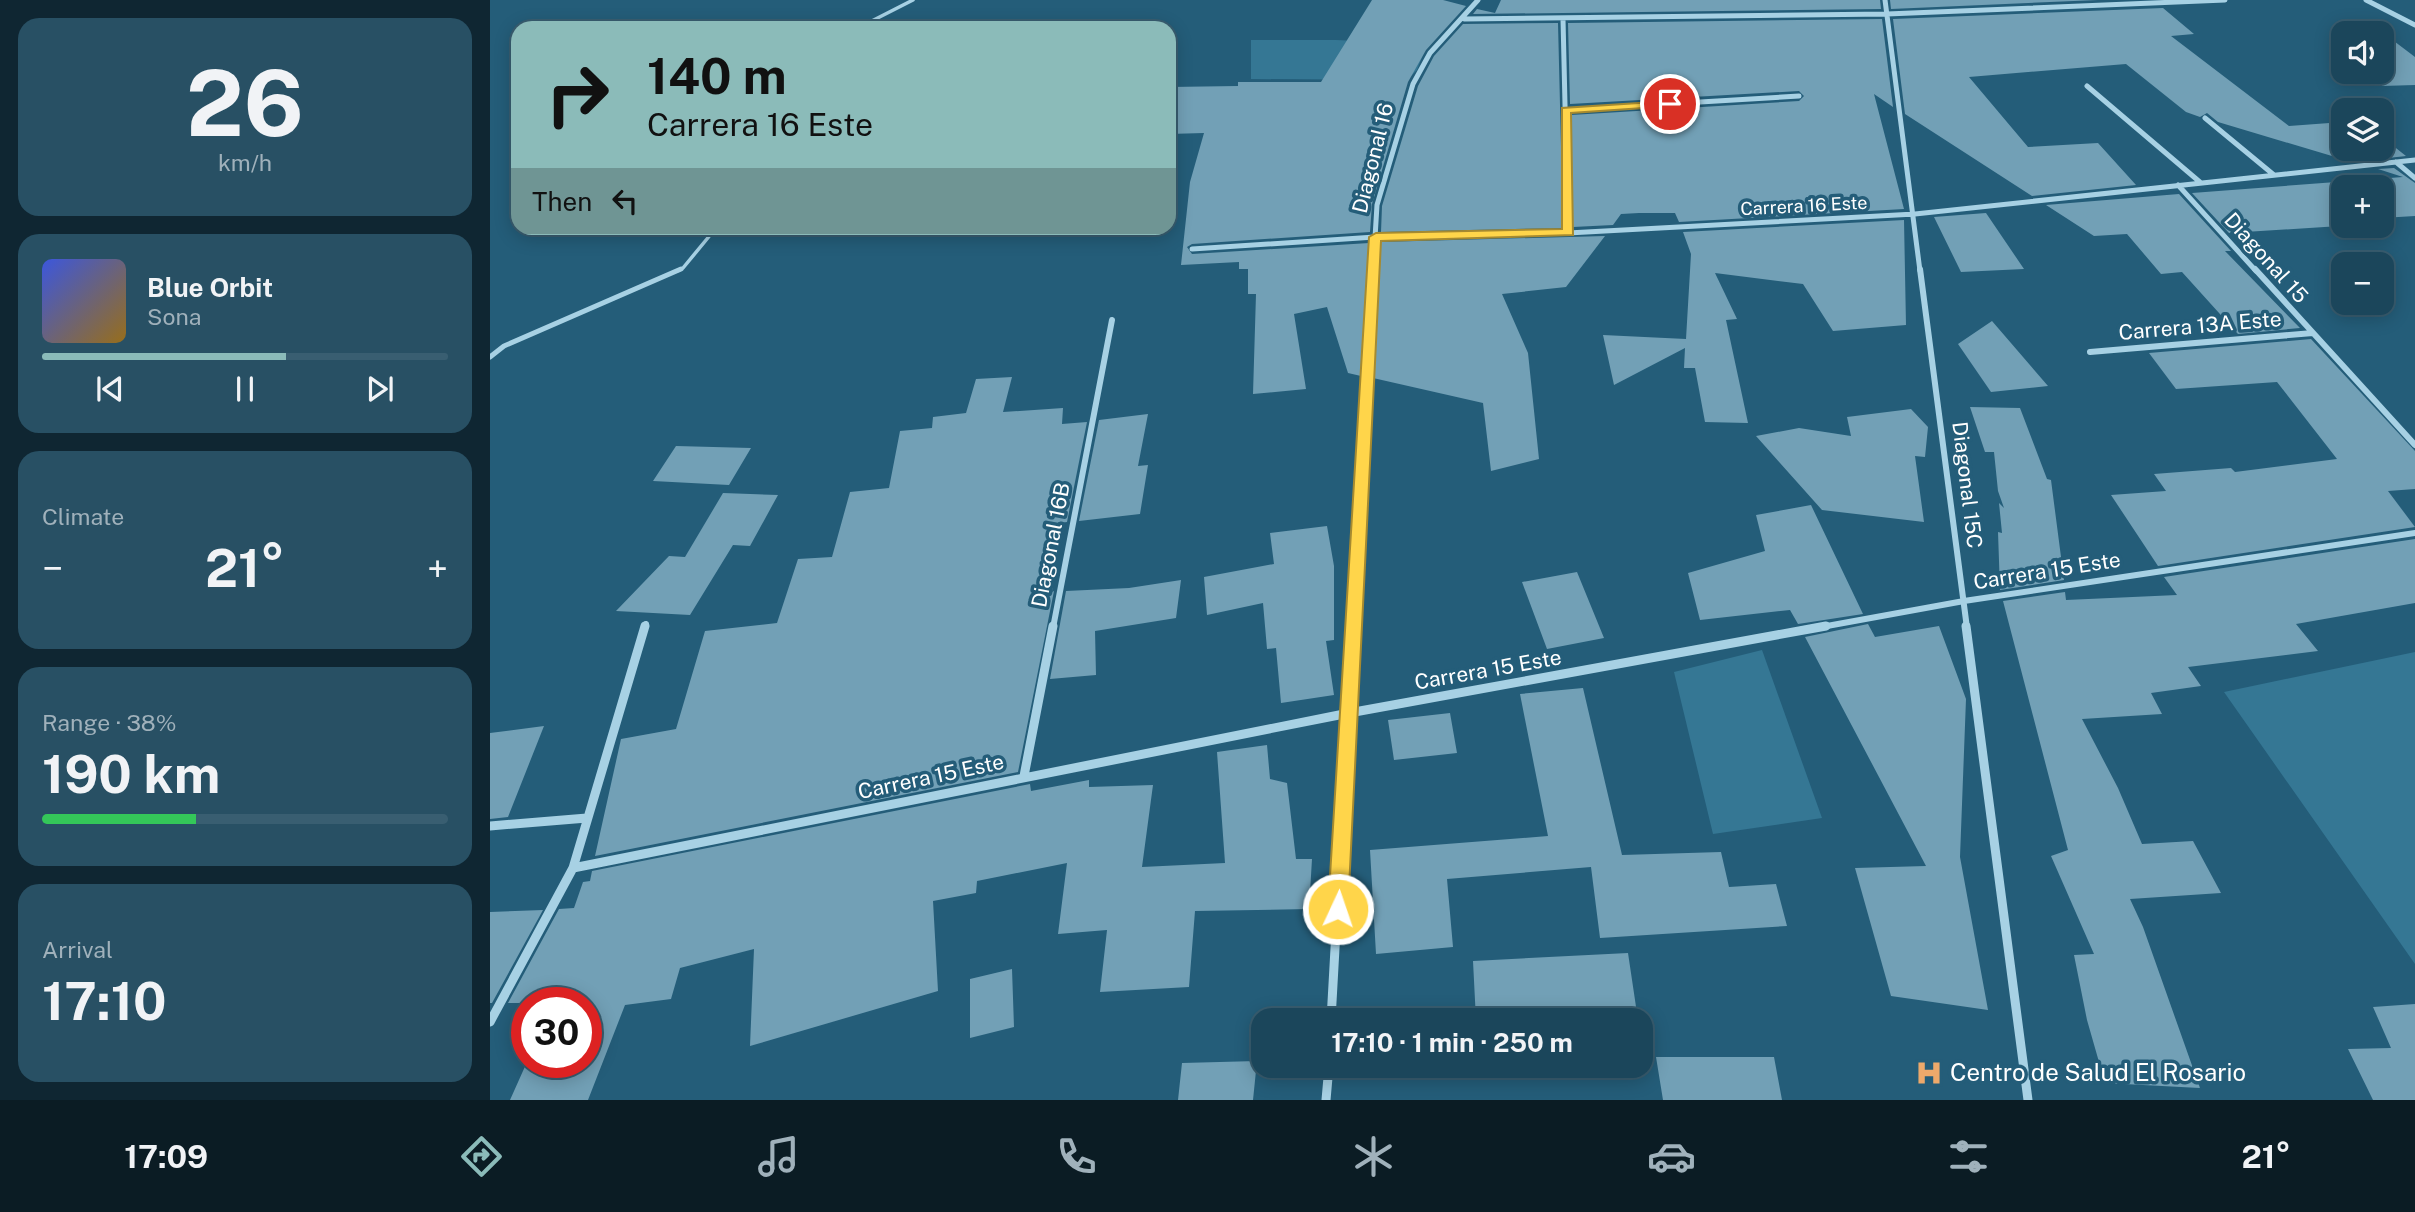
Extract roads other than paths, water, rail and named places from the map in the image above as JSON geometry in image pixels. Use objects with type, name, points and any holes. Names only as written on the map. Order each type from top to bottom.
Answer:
[{"type":"street","name":"Diagonal 16","points":[[1332,1008],[1377,205],[1411,89],[1430,53],[1464,19],[1478,0]]},
{"type":"street","name":"Diagonal 15C","points":[[1885,0],[1915,214],[2028,1100]]},
{"type":"street","points":[[1464,19],[1887,14],[2225,0]]},
{"type":"street","points":[[2366,0],[2415,25]]},
{"type":"street","points":[[1563,19],[1568,233]]},
{"type":"street","points":[[2087,86],[2201,183]]},
{"type":"street","points":[[1566,110],[1799,96]]},
{"type":"street","points":[[2205,118],[2274,175]]},
{"type":"street","name":"Carrera 16 Este","points":[[1192,249],[1376,237],[1568,233],[1915,214],[2415,159]]},
{"type":"street","points":[[2396,162],[2415,178]]},
{"type":"street","name":"Diagonal 15","points":[[2178,185],[2415,445]]},
{"type":"street","name":"Diagonal 16B","points":[[1024,776],[1112,320]]},
{"type":"street","name":"Carrera 13A Este","points":[[2090,352],[2313,332]]},
{"type":"street","name":"Carrera 15 Este","points":[[573,868],[1349,713],[1964,601],[2415,533]]},
{"type":"street","points":[[490,1022],[573,868],[646,624]]},
{"type":"street","points":[[490,826],[587,818]]},
{"type":"street","points":[[1326,1100],[1327,1078]]},
{"type":"lane","points":[[872,21],[913,0]]},
{"type":"lane","points":[[490,357],[504,346],[683,268],[710,235]]},
{"type":"place","name":"Centro de Salud El Rosario","points":[[1929,1073]]}]
